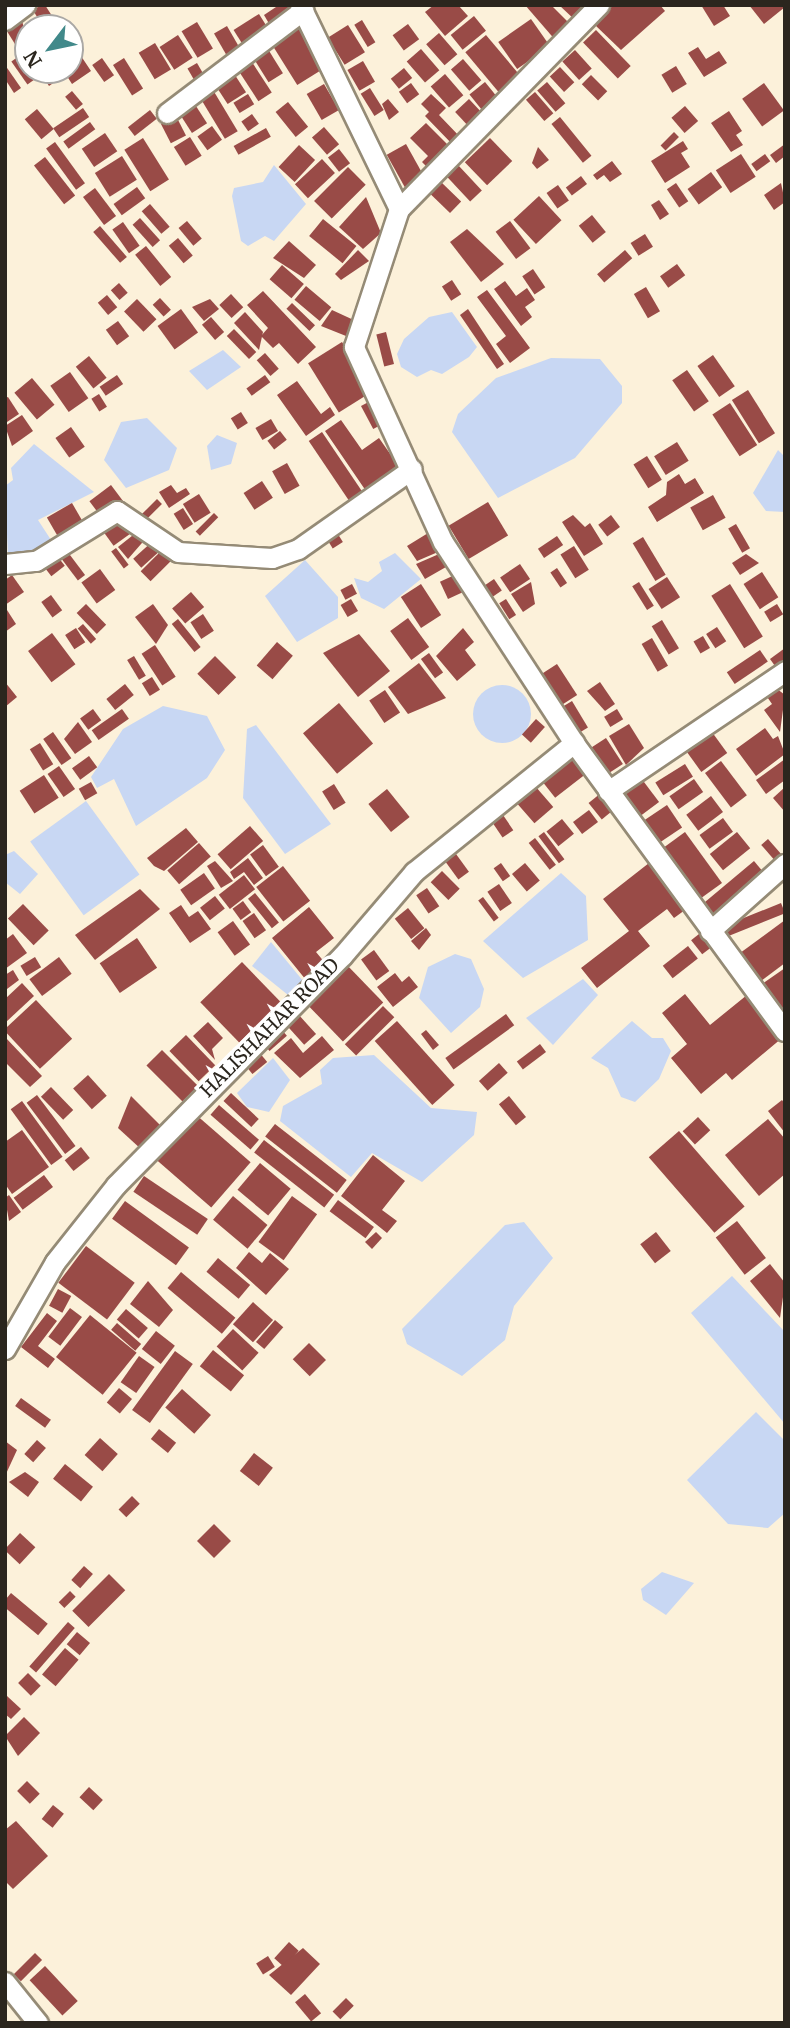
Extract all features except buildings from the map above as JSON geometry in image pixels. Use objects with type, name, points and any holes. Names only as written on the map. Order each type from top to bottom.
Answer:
[{"type":"street","points":[[5,20],[25,5]]},
{"type":"street","points":[[599,5],[399,209],[354,347],[412,469],[443,542],[573,743],[785,1031]]},
{"type":"street","points":[[167,113],[301,8],[399,209]]},
{"type":"street","points":[[5,564],[36,561],[117,511],[178,552],[272,558],[298,549],[412,469]]},
{"type":"street","points":[[608,791],[785,671]]},
{"type":"street","name":"HALISHAHAR ROAD","points":[[5,1349],[55,1262],[116,1185],[342,957],[414,872],[573,743]]},
{"type":"street","points":[[710,931],[785,864]]},
{"type":"street","points":[[5,1982],[38,2023]]},
{"type":"water","points":[[274,165],[306,204],[274,241],[265,236],[248,246],[241,241],[232,196],[234,188],[263,182]]},
{"type":"water","points":[[452,312],[477,347],[469,357],[442,374],[431,370],[417,377],[401,367],[397,354],[404,339],[429,317]]},
{"type":"water","points":[[223,350],[241,367],[207,390],[189,371]]},
{"type":"water","points":[[551,358],[600,359],[622,386],[622,403],[575,458],[498,498],[452,432],[458,414],[496,378]]},
{"type":"water","points":[[147,418],[177,448],[169,470],[126,488],[104,460],[121,422]]},
{"type":"water","points":[[217,435],[237,443],[231,464],[211,470],[207,446]]},
{"type":"water","points":[[34,444],[94,492],[38,520],[53,543],[8,558],[5,486],[13,480],[11,468]]},
{"type":"water","points":[[778,450],[785,457],[785,512],[766,511],[753,493]]},
{"type":"water","points":[[395,553],[421,579],[384,609],[361,598],[354,578],[368,582],[382,571],[379,562]]},
{"type":"water","points":[[305,560],[338,597],[338,618],[297,642],[265,596]]},
{"type":"water","points":[[496,685],[508,685],[523,693],[531,708],[531,720],[523,735],[508,743],[496,743],[481,735],[473,720],[473,708],[481,693]]},
{"type":"water","points":[[163,706],[207,716],[225,750],[207,778],[136,826],[114,779],[97,788],[91,777],[123,729]]},
{"type":"water","points":[[256,725],[331,824],[285,854],[243,798],[247,729]]},
{"type":"water","points":[[86,801],[139,875],[84,915],[30,842]]},
{"type":"water","points":[[14,851],[38,874],[20,894],[5,882],[5,855]]},
{"type":"water","points":[[561,873],[586,896],[588,940],[523,978],[483,941]]},
{"type":"water","points":[[271,942],[304,982],[288,995],[252,966]]},
{"type":"water","points":[[455,954],[471,959],[484,989],[480,1007],[451,1033],[419,998],[428,967]]},
{"type":"water","points":[[583,979],[598,995],[553,1045],[526,1018]]},
{"type":"water","points":[[632,1021],[652,1038],[663,1038],[671,1051],[659,1079],[635,1102],[621,1097],[608,1068],[591,1058]]},
{"type":"water","points":[[374,1055],[431,1108],[477,1112],[474,1135],[422,1182],[372,1153],[351,1177],[280,1121],[283,1106],[322,1084],[320,1070],[333,1058]]},
{"type":"water","points":[[273,1058],[290,1080],[269,1112],[247,1107],[237,1093]]},
{"type":"water","points":[[524,1222],[553,1258],[514,1306],[505,1340],[462,1376],[407,1344],[402,1329],[505,1225]]},
{"type":"water","points":[[732,1276],[785,1332],[785,1424],[691,1313]]},
{"type":"water","points":[[756,1412],[785,1441],[785,1513],[768,1528],[728,1524],[687,1480]]},
{"type":"water","points":[[662,1572],[694,1583],[666,1615],[643,1600],[641,1589]]}]
